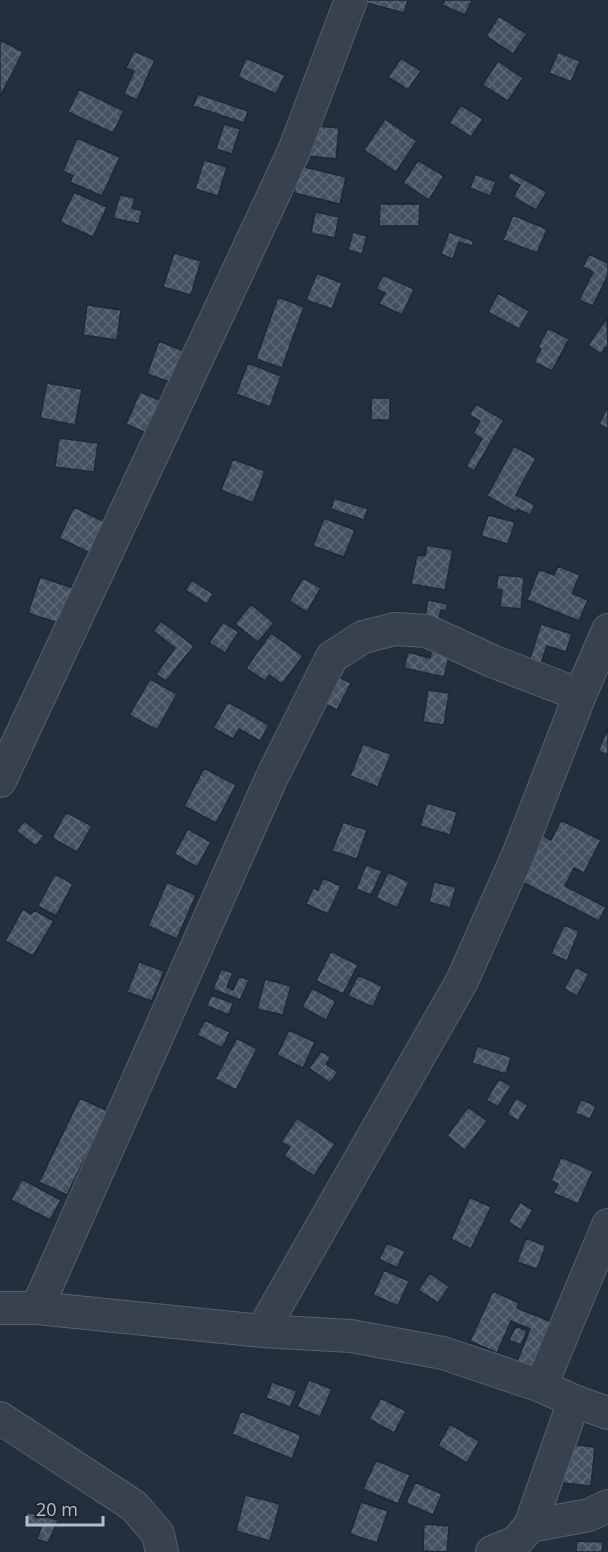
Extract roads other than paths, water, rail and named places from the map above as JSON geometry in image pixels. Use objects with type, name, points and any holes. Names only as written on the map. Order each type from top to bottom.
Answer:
[{"type":"street","points":[[0,781],[294,151],[351,0]]},
{"type":"street","points":[[38,1308],[271,779],[332,657],[363,637],[395,629],[427,631],[492,661],[580,695]]},
{"type":"street","points":[[262,1331],[462,981],[518,855],[580,695],[608,630]]},
{"type":"street","points":[[541,1386],[608,1225]]},
{"type":"street","points":[[0,1308],[38,1308],[262,1331],[351,1336],[443,1353],[541,1386],[608,1413]]},
{"type":"street","points":[[492,1552],[516,1542],[530,1526],[574,1401]]},
{"type":"street","points":[[0,1418],[134,1506],[158,1534],[162,1552]]},
{"type":"street","points":[[530,1526],[589,1515],[608,1506]]}]
